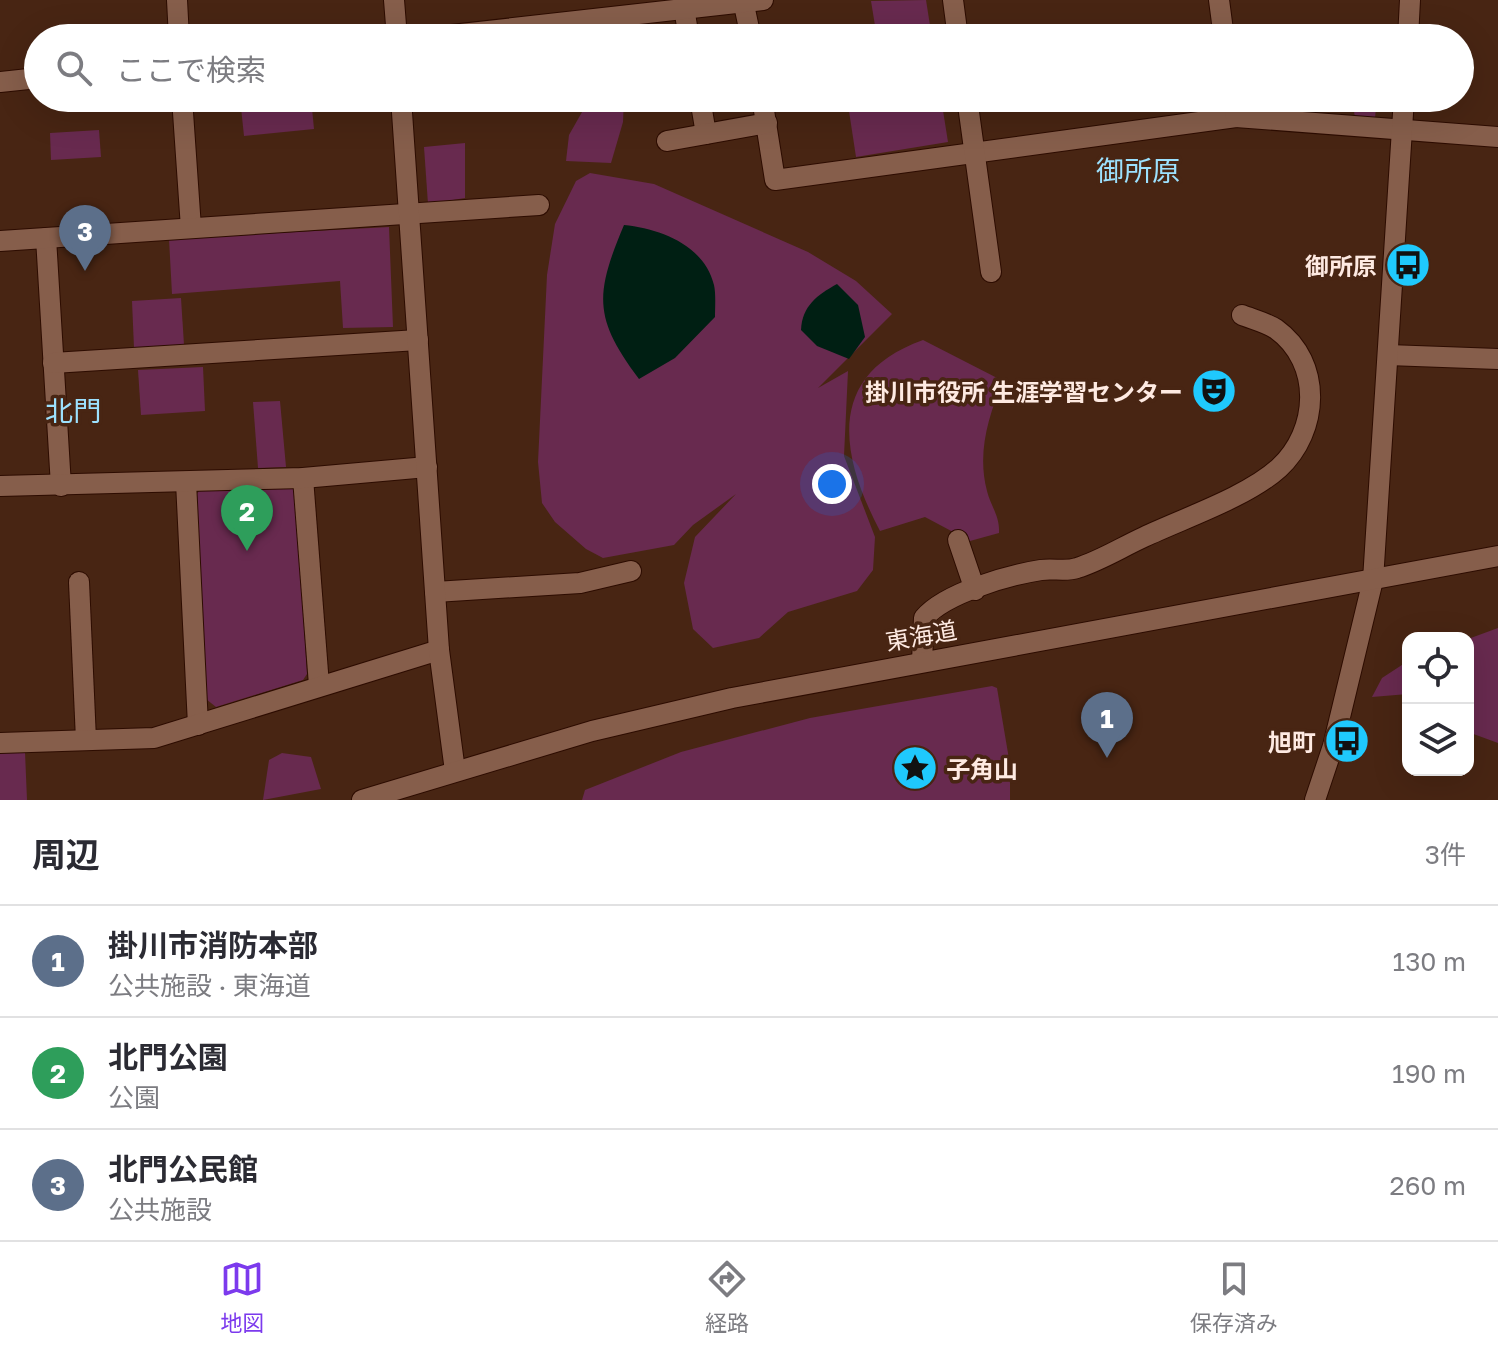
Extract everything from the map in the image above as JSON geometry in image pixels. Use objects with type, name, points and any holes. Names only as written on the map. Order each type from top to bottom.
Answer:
[{"type":"street","points":[[177,0],[178,24]]},
{"type":"street","points":[[394,0],[396,24]]},
{"type":"street","points":[[953,0],[956,24]]},
{"type":"street","points":[[1219,0],[1222,24]]},
{"type":"street","points":[[1409,24],[1410,0]]},
{"type":"street","points":[[546,24],[750,1],[751,24]]},
{"type":"street","points":[[684,8],[687,24]]},
{"type":"street","points":[[0,82],[24,79]]},
{"type":"street","points":[[183,112],[191,228]]},
{"type":"street","points":[[402,112],[439,650],[455,771]]},
{"type":"street","points":[[702,112],[706,134]]},
{"type":"street","points":[[765,112],[775,180],[974,153],[1212,112]]},
{"type":"street","points":[[969,112],[991,272]]},
{"type":"street","points":[[1267,112],[1401,129],[1498,137]]},
{"type":"street","points":[[1315,800],[1333,746],[1373,580],[1403,112]]},
{"type":"street","points":[[667,141],[767,123]]},
{"type":"street","points":[[0,241],[539,205]]},
{"type":"street","points":[[46,238],[61,486]]},
{"type":"street","points":[[922,661],[924,618],[945,601],[1042,570],[1075,569],[1241,491],[1278,469],[1296,449],[1304,432],[1312,406],[1310,380],[1296,352],[1276,329],[1242,315]]},
{"type":"street","points":[[53,363],[418,340]]},
{"type":"street","points":[[1388,355],[1498,359]]},
{"type":"street","points":[[0,486],[303,478],[427,467]]},
{"type":"street","points":[[303,478],[319,685]]},
{"type":"street","points":[[186,482],[198,725]]},
{"type":"street","points":[[958,540],[975,590]]},
{"type":"street","name":"東海道","points":[[362,800],[592,731],[701,705],[922,661],[1498,556]]},
{"type":"street","points":[[435,592],[580,583],[631,571]]},
{"type":"street","points":[[79,582],[86,740]]},
{"type":"street","points":[[0,743],[154,738],[439,650]]},
{"type":"shaded area","points":[[926,0],[930,24],[875,24],[871,1]]},
{"type":"shaded area","points":[[241,112],[312,112],[314,129],[244,136]]},
{"type":"shaded area","points":[[582,112],[623,112],[611,163],[566,161],[569,135]]},
{"type":"shaded area","points":[[849,112],[943,112],[948,142],[856,157]]},
{"type":"shaded area","points":[[1354,112],[1376,112],[1375,118],[1355,118]]},
{"type":"shaded area","points":[[99,130],[101,157],[51,160],[50,133]]},
{"type":"shaded area","points":[[465,143],[465,198],[428,204],[424,147]]},
{"type":"shaded area","points":[[590,173],[654,184],[808,252],[856,281],[892,314],[818,388],[848,371],[844,456],[875,537],[873,570],[857,591],[788,612],[759,638],[713,648],[693,629],[684,583],[695,537],[736,494],[693,525],[674,545],[603,558],[586,549],[555,522],[542,503],[538,462],[547,275],[555,224],[576,181]]},
{"type":"shaded area","points":[[624,225],[666,235],[691,249],[709,271],[715,292],[715,317],[675,358],[639,379],[613,339],[603,305],[608,270]]},
{"type":"shaded area","points":[[389,227],[393,327],[343,328],[340,281],[172,294],[169,239]]},
{"type":"shaded area","points":[[837,284],[858,305],[865,337],[849,359],[817,346],[801,330],[804,314],[812,302]]},
{"type":"shaded area","points":[[181,298],[184,345],[134,348],[132,301]]},
{"type":"shaded area","points":[[923,340],[1003,381],[989,422],[983,463],[999,533],[970,541],[925,517],[880,531],[866,502],[850,446],[850,420],[856,396],[869,374],[891,355]]},
{"type":"shaded area","points":[[203,367],[205,411],[141,415],[138,370]]},
{"type":"shaded area","points":[[280,401],[286,467],[258,468],[253,402]]},
{"type":"shaded area","points":[[289,485],[296,491],[307,674],[303,680],[216,707],[206,699],[193,498],[200,490]]},
{"type":"shaded area","points":[[1498,628],[1498,743],[1474,734],[1474,637]]},
{"type":"shaded area","points":[[1402,665],[1402,694],[1372,697],[1382,678]]},
{"type":"shaded area","points":[[992,686],[997,688],[1010,765],[1010,800],[582,800],[585,790],[681,752],[810,718]]},
{"type":"shaded area","points":[[0,751],[25,752],[27,800],[0,800]]},
{"type":"shaded area","points":[[282,753],[311,757],[321,789],[263,800],[269,760]]},
{"type":"place","name":"御所原","points":[[1408,265]]},
{"type":"place","name":"北門公民館","points":[[85,271]]},
{"type":"place","name":"掛川市役所 生涯学習センター","points":[[1214,391]]},
{"type":"place","name":"北門公園","points":[[247,551]]},
{"type":"place","name":"旭町","points":[[1347,741]]},
{"type":"place","name":"掛川市消防本部","points":[[1107,758]]},
{"type":"place","name":"子角山","points":[[915,768]]},
{"type":"district","name":"御所原","points":[[1138,170]]},
{"type":"district","name":"北門","points":[[73,410]]}]
